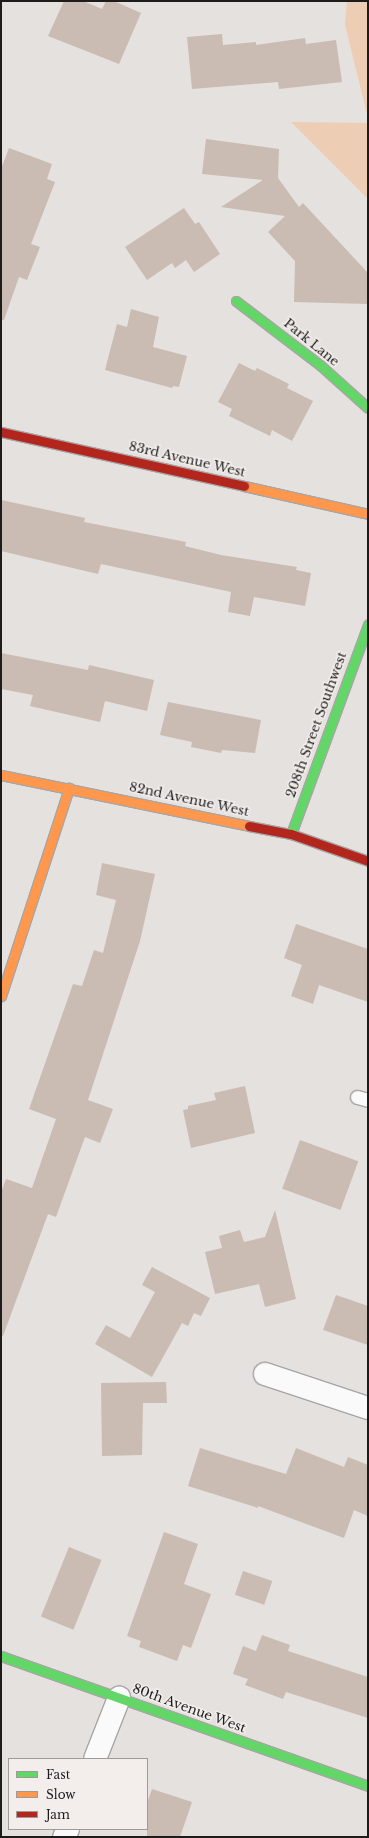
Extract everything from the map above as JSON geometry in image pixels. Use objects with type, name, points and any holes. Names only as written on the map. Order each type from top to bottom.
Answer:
[{"type":"street","name":"Park Lane","points":[[236,301],[320,365],[368,408]]},
{"type":"street","name":"83rd Avenue West","points":[[1,432],[368,514]]},
{"type":"street","name":"208th Street Southwest","points":[[291,834],[368,625]]},
{"type":"street","name":"82nd Avenue West","points":[[1,775],[291,834],[368,861]]},
{"type":"street","points":[[1,996],[69,788]]},
{"type":"street","points":[[265,1374],[368,1408]]},
{"type":"street","name":"80th Avenue West","points":[[1,1656],[368,1786]]},
{"type":"street","points":[[95,1758],[118,1698]]},
{"type":"shaded area","points":[[347,1],[368,1],[368,118],[345,25]]},
{"type":"shaded area","points":[[291,122],[368,123],[368,199]]},
{"type":"building","points":[[64,1],[83,1],[102,9],[106,1],[114,1],[141,13],[119,64],[48,36]]},
{"type":"building","points":[[222,34],[223,45],[256,42],[256,45],[305,38],[306,44],[336,40],[342,82],[279,89],[278,82],[192,89],[187,37]]},
{"type":"building","points":[[206,139],[279,149],[278,178],[299,207],[303,203],[368,273],[368,304],[294,302],[295,261],[268,232],[285,216],[221,207],[263,180],[202,174]]},
{"type":"building","points":[[9,148],[52,164],[47,179],[55,182],[31,244],[40,247],[27,280],[19,277],[4,320],[1,320],[1,169]]},
{"type":"building","points":[[184,208],[195,224],[199,222],[220,254],[194,272],[186,260],[175,268],[172,263],[147,280],[125,247]]},
{"type":"building","points":[[131,309],[159,317],[153,347],[187,356],[179,387],[173,386],[172,388],[105,370],[117,324],[127,327]]},
{"type":"building","points":[[239,363],[255,371],[257,368],[289,384],[287,388],[313,401],[292,441],[272,430],[270,436],[229,416],[232,409],[218,402]]},
{"type":"building","points":[[1,500],[85,518],[84,522],[186,542],[185,546],[221,555],[297,567],[296,570],[311,573],[305,606],[254,597],[250,616],[228,612],[231,592],[101,564],[98,574],[1,551]]},
{"type":"building","points":[[1,653],[88,670],[89,665],[154,680],[147,711],[105,701],[100,722],[30,706],[33,695],[1,689]]},
{"type":"building","points":[[168,702],[261,720],[255,753],[222,750],[221,753],[191,747],[192,742],[160,735]]},
{"type":"building","points":[[102,863],[155,874],[140,941],[88,1100],[113,1109],[100,1143],[85,1137],[56,1217],[48,1214],[3,1336],[1,1335],[1,1192],[6,1179],[32,1188],[56,1119],[29,1109],[73,984],[82,986],[94,950],[103,953],[116,900],[96,895]]},
{"type":"building","points":[[296,924],[368,949],[368,1002],[319,985],[313,1004],[291,996],[302,965],[284,958]]},
{"type":"building","points":[[245,1086],[255,1133],[191,1148],[183,1110],[188,1109],[188,1106],[216,1100],[214,1093]]},
{"type":"building","points":[[300,1140],[358,1161],[340,1210],[282,1189]]},
{"type":"building","points":[[275,1210],[296,1299],[265,1307],[259,1284],[215,1294],[205,1252],[222,1248],[219,1236],[240,1230],[244,1242],[265,1237]]},
{"type":"building","points":[[152,1267],[210,1298],[201,1316],[194,1313],[188,1326],[182,1323],[152,1377],[95,1344],[106,1325],[130,1338],[155,1292],[142,1285]]},
{"type":"building","points":[[336,1295],[368,1306],[368,1345],[323,1330]]},
{"type":"building","points":[[166,1382],[167,1403],[143,1403],[142,1455],[102,1456],[101,1383]]},
{"type":"building","points":[[200,1448],[286,1474],[296,1448],[344,1467],[348,1457],[368,1465],[368,1516],[354,1510],[344,1538],[258,1506],[258,1508],[188,1486]]},
{"type":"building","points":[[164,1532],[198,1544],[184,1584],[211,1594],[191,1648],[183,1645],[177,1661],[139,1647],[141,1641],[127,1636]]},
{"type":"building","points":[[69,1547],[101,1560],[73,1630],[41,1617]]},
{"type":"building","points":[[243,1571],[272,1581],[264,1605],[235,1595]]},
{"type":"building","points":[[262,1635],[290,1645],[288,1651],[368,1677],[368,1718],[286,1692],[283,1699],[245,1685],[248,1679],[233,1674],[243,1646],[256,1651]]},
{"type":"building","points":[[152,1789],[192,1802],[180,1837],[147,1837],[148,1800]]},
{"type":"traffic: fast","points":[[236,301],[320,365],[368,408]]},
{"type":"traffic: fast","points":[[291,834],[368,625]]},
{"type":"traffic: fast","points":[[1,1656],[368,1786]]},
{"type":"traffic: slow","points":[[244,486],[368,514]]},
{"type":"traffic: slow","points":[[1,775],[249,826]]},
{"type":"traffic: slow","points":[[1,996],[69,788]]},
{"type":"traffic: jam","points":[[1,432],[244,486]]},
{"type":"traffic: jam","points":[[249,826],[291,834],[368,861]]}]
